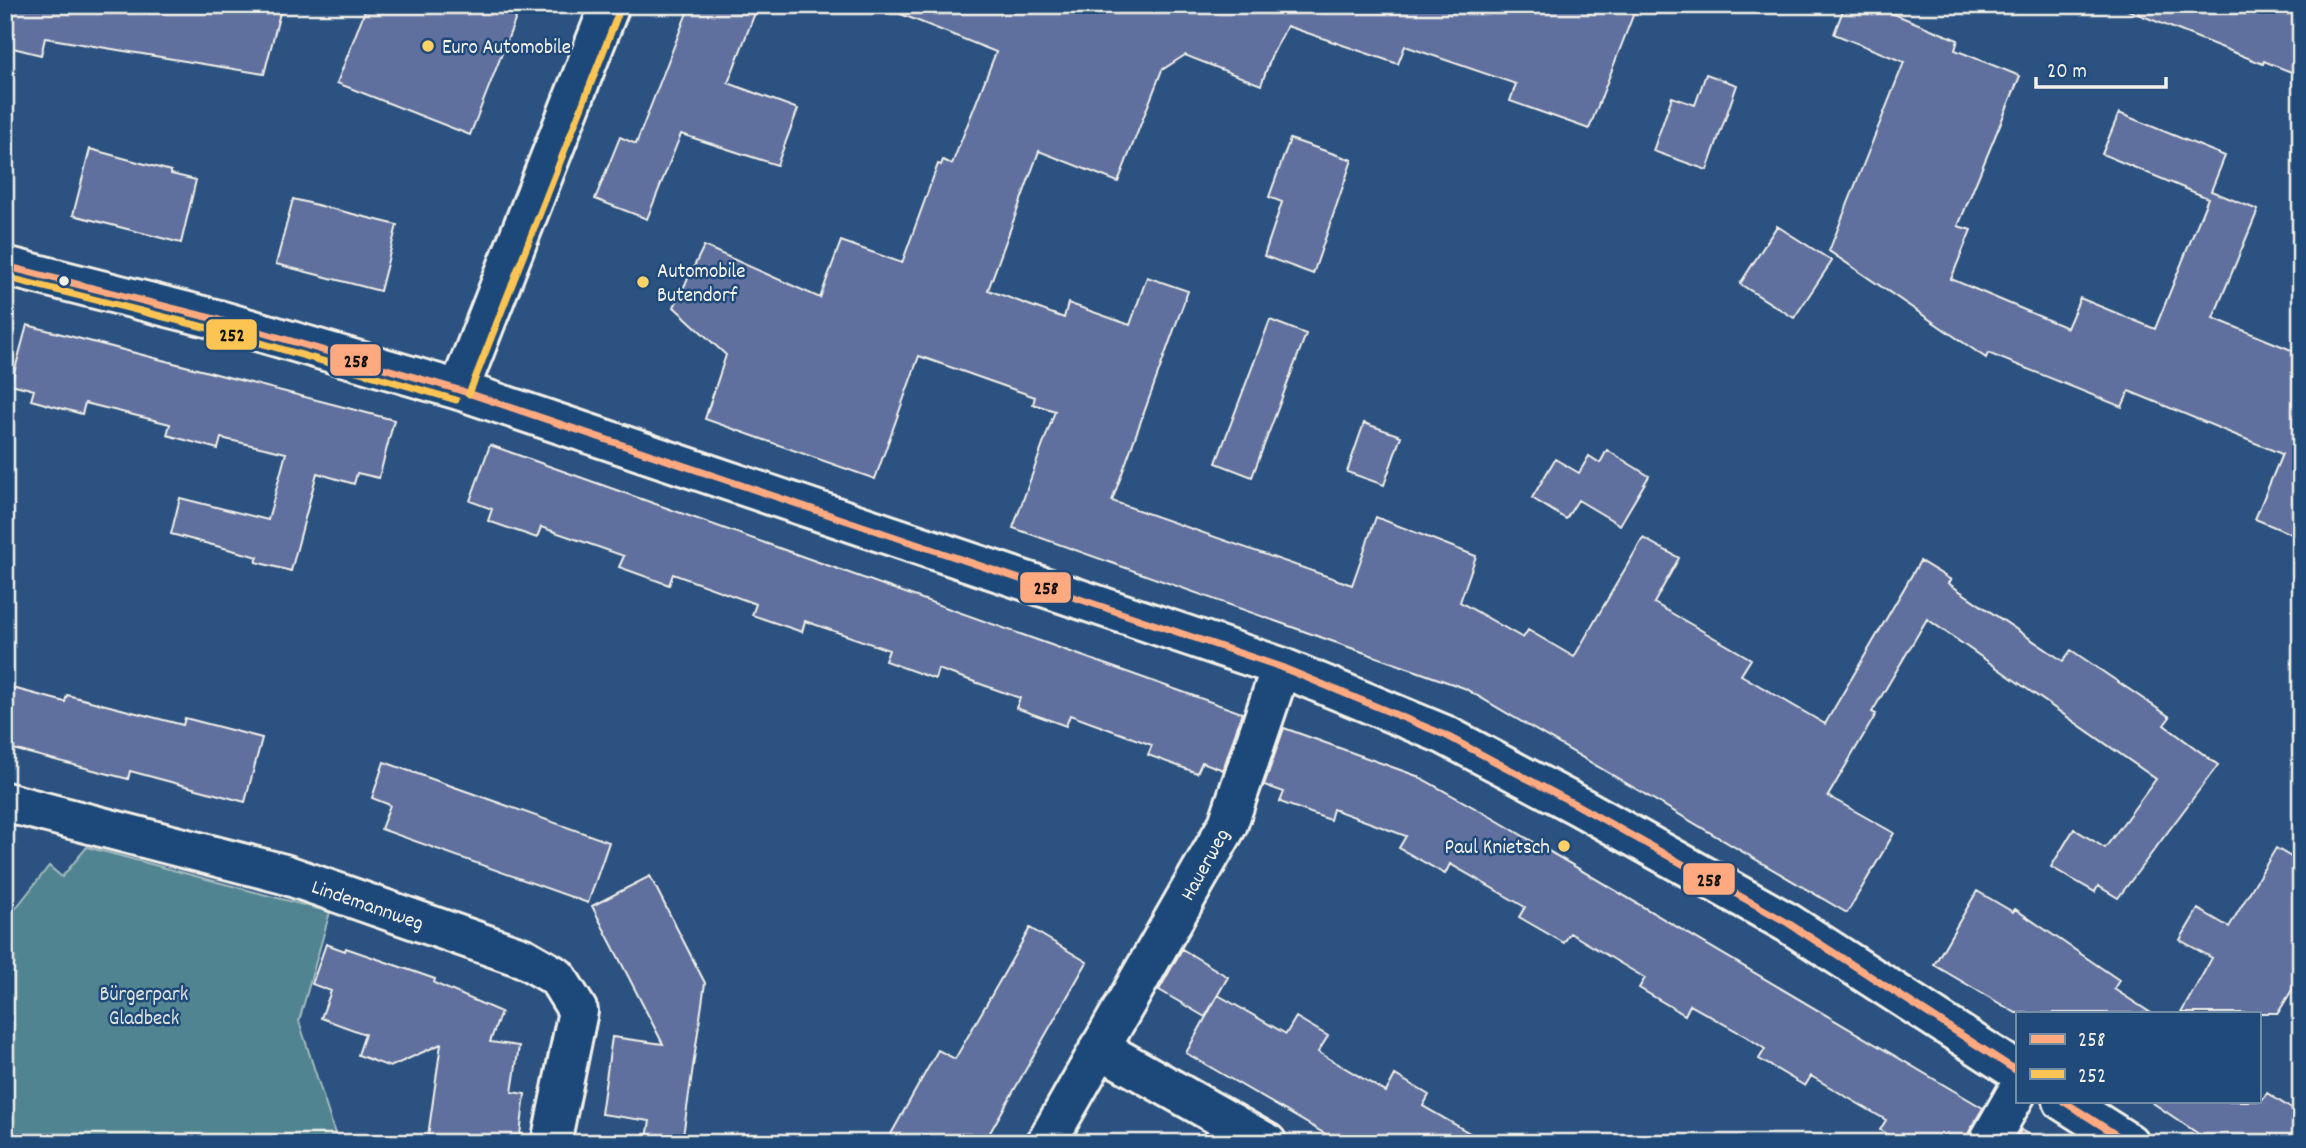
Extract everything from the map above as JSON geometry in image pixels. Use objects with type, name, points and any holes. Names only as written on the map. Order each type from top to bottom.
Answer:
[{"type":"street","points":[[459,390],[610,5]]},
{"type":"street","points":[[5,266],[219,320],[459,390],[1281,667],[1445,735],[1577,805],[1788,923],[2016,1071]]},
{"type":"street","name":"Hauerweg","points":[[1046,1143],[1228,824],[1281,667]]},
{"type":"street","name":"Lindemannweg","points":[[5,802],[284,874],[524,958],[557,977],[578,1011],[551,1143]]},
{"type":"street","points":[[1100,1048],[1267,1143]]},
{"type":"street","points":[[1988,1143],[2016,1095]]},
{"type":"street","points":[[2065,1102],[2129,1143]]},
{"type":"green space","name":"Bürgerpark Gladbeck","points":[[87,847],[330,912],[299,1021],[338,1143],[5,1143],[5,917],[16,908],[49,866],[62,877]]},
{"type":"building","points":[[5,5],[282,5],[264,74],[45,38],[41,55],[5,46]]},
{"type":"building","name":"Euro Automobile","points":[[367,5],[521,5],[470,135],[337,83]]},
{"type":"building","points":[[690,5],[758,5],[728,83],[798,109],[777,165],[681,134],[647,219],[595,199],[620,137],[636,144]]},
{"type":"building","points":[[1637,5],[1589,129],[1510,101],[1516,84],[1405,46],[1398,64],[1287,26],[1261,85],[1185,55],[1162,70],[1118,182],[1039,151],[988,290],[1064,318],[1068,303],[1130,325],[1147,277],[1188,291],[1112,501],[1352,585],[1376,517],[1476,556],[1460,602],[1523,638],[1528,630],[1574,657],[1643,538],[1679,558],[1654,603],[1751,659],[1741,675],[1825,724],[1920,561],[1951,580],[1948,583],[2063,661],[2071,650],[2170,717],[2164,725],[2218,765],[2118,898],[2098,886],[2095,892],[2051,867],[2074,829],[2105,848],[2156,779],[1927,619],[1872,712],[1876,714],[1828,796],[1894,833],[1847,913],[1464,688],[1013,528],[1055,411],[1033,404],[1035,397],[919,356],[875,479],[705,419],[726,355],[674,307],[704,246],[820,298],[841,241],[902,263],[938,164],[941,165],[943,160],[952,164],[996,52],[883,7]]},
{"type":"building","points":[[1845,5],[1872,5],[1958,40],[1955,50],[2020,76],[1958,226],[1971,230],[1951,279],[2067,328],[2080,298],[2155,329],[2208,198],[2102,154],[2119,113],[2225,156],[2211,191],[2258,210],[2213,318],[2301,354],[2301,538],[2255,519],[2282,454],[2129,391],[2122,407],[1988,353],[1986,358],[1829,251],[1904,62],[1834,34]]},
{"type":"building","points":[[2301,5],[2301,76],[2264,61],[2263,64],[2120,7]]},
{"type":"building","points":[[1706,74],[1737,85],[1707,170],[1653,151],[1672,97],[1695,105]]},
{"type":"building","points":[[1290,139],[1352,160],[1313,274],[1264,256],[1282,202],[1269,197]]},
{"type":"building","points":[[90,149],[196,180],[181,243],[73,215]]},
{"type":"building","points":[[293,199],[397,225],[380,291],[276,264]]},
{"type":"building","points":[[1777,226],[1832,261],[1794,318],[1740,284]]},
{"type":"building","points":[[1270,320],[1306,334],[1252,477],[1216,463]]},
{"type":"building","points":[[27,325],[394,420],[379,478],[357,473],[354,484],[317,473],[291,571],[256,562],[258,557],[171,534],[180,498],[268,520],[286,453],[221,438],[218,449],[167,435],[170,424],[85,403],[82,414],[31,400],[34,390],[11,384]]},
{"type":"building","points":[[1364,423],[1401,436],[1384,485],[1347,472]]},
{"type":"building","points":[[490,445],[1242,713],[1223,770],[1202,762],[1197,773],[1148,755],[1152,745],[1070,715],[1066,726],[1016,708],[1020,698],[938,669],[935,679],[885,661],[889,650],[805,621],[802,632],[752,615],[756,604],[673,574],[669,585],[619,567],[624,556],[541,527],[537,538],[488,521],[492,509],[470,501]]},
{"type":"building","points":[[1607,450],[1649,476],[1620,525],[1578,500],[1566,519],[1532,498],[1555,459],[1579,473],[1589,456],[1600,463]]},
{"type":"building","points":[[5,686],[65,702],[67,695],[183,725],[185,718],[262,738],[245,802],[130,771],[128,779],[5,747]]},
{"type":"building","points":[[1284,728],[1417,776],[1983,1108],[1969,1132],[1966,1143],[1901,1143],[1880,1130],[1886,1120],[1811,1076],[1805,1086],[1759,1059],[1765,1049],[1747,1037],[1690,1005],[1685,1015],[1639,988],[1645,978],[1570,933],[1564,943],[1519,917],[1525,907],[1450,864],[1445,874],[1399,848],[1406,836],[1333,809],[1330,820],[1280,802],[1284,792],[1264,785]]},
{"type":"building","points":[[384,762],[609,842],[588,903],[381,829],[390,805],[372,798]]},
{"type":"building","points":[[2276,848],[2301,863],[2301,975],[2278,1013],[2182,1012],[2212,958],[2180,940],[2198,909],[2229,927]]},
{"type":"building","points":[[650,876],[705,983],[682,1143],[646,1143],[650,1121],[601,1114],[612,1037],[663,1044],[592,906]]},
{"type":"building","points":[[1977,891],[2013,912],[2015,909],[2119,980],[2114,989],[2149,1012],[2016,1013],[1934,965]]},
{"type":"building","points":[[1030,928],[1087,962],[984,1143],[886,1143],[938,1050],[955,1059]]},
{"type":"building","points":[[326,944],[345,951],[346,948],[435,979],[434,983],[501,1012],[490,1042],[519,1046],[512,1092],[525,1094],[519,1143],[427,1143],[441,1044],[390,1067],[358,1055],[365,1034],[321,1018],[331,991],[312,984]]},
{"type":"building","points":[[1182,949],[1228,977],[1205,1017],[1159,990]]},
{"type":"building","points":[[1218,995],[1286,1034],[1296,1017],[1328,1036],[1318,1052],[1386,1092],[1395,1075],[1429,1095],[1423,1106],[1487,1143],[1341,1143],[1186,1053]]},
{"type":"building","points":[[2267,1093],[2301,1115],[2301,1143],[2212,1143],[2151,1102],[2260,1102]]},
{"type":"building","points":[[2021,1130],[2043,1143],[2013,1143]]},
{"type":"transit line","name":"252","points":[[469,394],[620,9]]},
{"type":"transit line","name":"258","points":[[5,266],[219,320],[459,390],[1281,667],[1445,735],[1577,805],[1788,923],[2016,1070]]},
{"type":"transit line","name":"252","points":[[5,277],[216,330],[456,400]]},
{"type":"transit line","name":"258","points":[[2065,1102],[2129,1143]]},
{"type":"place","name":"Euro Automobile","points":[[428,46]]},
{"type":"place","name":"Automobile Butendorf","points":[[643,282]]},
{"type":"place","name":"Paul Knietsch","points":[[1564,846]]}]
